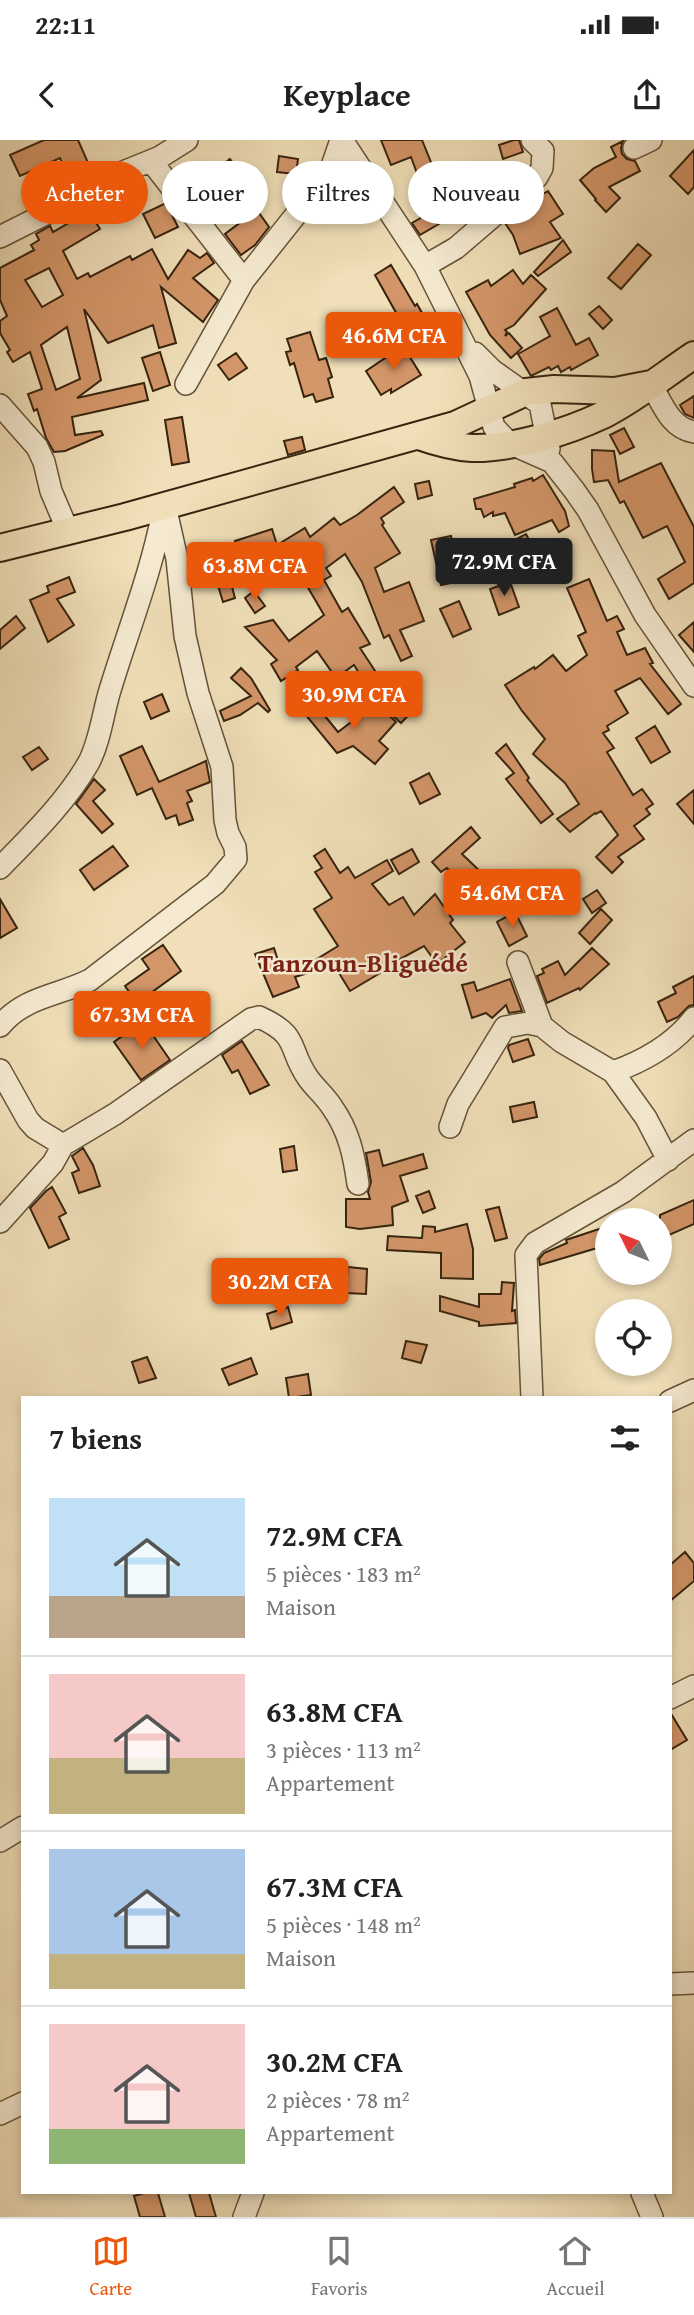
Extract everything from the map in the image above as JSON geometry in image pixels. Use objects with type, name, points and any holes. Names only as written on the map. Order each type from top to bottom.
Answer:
[{"type":"main road","points":[[417,435],[437,442],[472,448],[547,435],[604,414],[694,355]]},
{"type":"main road","points":[[0,548],[164,506],[455,425],[526,393],[554,389],[615,391],[651,384]]},
{"type":"street","points":[[0,237],[187,140]]},
{"type":"street","points":[[342,140],[425,266],[480,376],[494,427],[509,443],[552,461]]},
{"type":"street","points":[[186,384],[243,280],[330,172],[342,140]]},
{"type":"street","points":[[425,266],[456,248],[485,225],[537,177],[542,168],[543,150],[532,140]]},
{"type":"street","points":[[151,161],[243,280]]},
{"type":"street","points":[[464,342],[492,370],[540,404],[552,461],[588,510],[645,615],[694,686]]},
{"type":"street","points":[[651,384],[672,419],[682,430],[694,432]]},
{"type":"street","points":[[0,405],[37,447],[68,531]]},
{"type":"street","points":[[0,868],[44,821],[90,760],[150,569],[164,506]]},
{"type":"street","points":[[0,1026],[24,1004],[72,989],[90,980],[215,884],[236,859],[235,847],[225,820],[222,767],[198,693],[185,636],[177,559],[164,506]]},
{"type":"street","points":[[518,962],[542,1026]]},
{"type":"street","points":[[0,1222],[53,1163],[63,1144],[115,1114],[259,1017],[285,1033],[294,1045],[308,1078],[333,1108],[352,1147],[358,1184]]},
{"type":"street","points":[[613,1072],[673,1041],[694,1018]]},
{"type":"street","points":[[450,1127],[458,1104],[505,1027],[528,1023],[542,1026],[562,1042],[613,1072],[646,1118],[668,1160]]},
{"type":"street","points":[[0,1069],[28,1120],[35,1128],[63,1144]]},
{"type":"street","points":[[532,1396],[526,1255],[535,1243],[623,1192],[694,1140]]},
{"type":"street","points":[[672,1400],[694,1390]]},
{"type":"street","points":[[672,1697],[694,1686]]},
{"type":"street","points":[[0,1842],[21,1828]]},
{"type":"street","points":[[672,1984],[694,1983]]},
{"type":"street","points":[[0,2114],[21,2104]]},
{"type":"street","points":[[244,2217],[253,2194]]},
{"type":"street","points":[[642,2194],[652,2217]]},
{"type":"building","points":[[44,140],[78,140],[87,161],[61,161],[60,158],[53,161],[21,161],[20,176],[10,155]]},
{"type":"building","points":[[381,140],[422,140],[430,161],[412,161],[411,157],[394,164],[394,161],[389,161]]},
{"type":"building","points":[[519,140],[523,152],[503,159],[499,145]]},
{"type":"building","points":[[623,141],[622,154],[635,161],[640,171],[609,187],[620,198],[606,212],[580,180],[594,168],[616,157],[611,147]]},
{"type":"building","points":[[694,150],[694,187],[688,194],[670,176]]},
{"type":"building","points":[[279,156],[298,159],[282,161],[282,173],[277,172]]},
{"type":"building","points":[[548,191],[563,214],[550,222],[561,238],[520,254],[506,224],[544,224],[544,193]]},
{"type":"building","points":[[162,205],[162,224],[176,224],[178,227],[155,238],[148,224],[148,212]]},
{"type":"building","points":[[67,224],[97,224],[100,229],[63,251],[77,279],[88,273],[90,277],[130,256],[132,260],[152,249],[168,279],[188,250],[200,258],[207,253],[214,263],[193,278],[218,300],[203,322],[161,287],[176,343],[159,348],[153,325],[108,343],[84,309],[101,380],[77,398],[144,383],[148,400],[72,417],[75,435],[101,431],[103,435],[65,451],[54,452],[28,394],[42,389],[30,352],[13,362],[7,352],[10,350],[0,333],[0,321],[7,316],[0,300],[0,268],[34,250],[31,245],[39,240],[36,234],[50,226],[53,232]],"holes":[[[49,268],[63,295],[42,307],[25,280]],[[67,327],[80,379],[56,390],[41,345]]]},
{"type":"building","points":[[238,224],[267,224],[269,227],[255,245],[241,255],[225,234]]},
{"type":"building","points":[[413,224],[439,224],[420,235]]},
{"type":"building","points":[[563,240],[571,252],[538,276],[534,272]]},
{"type":"building","points":[[638,244],[651,255],[621,289],[608,278]]},
{"type":"building","points":[[391,265],[427,322],[408,334],[375,275]]},
{"type":"building","points":[[513,270],[523,284],[531,275],[546,289],[514,325],[505,330],[505,336],[509,333],[522,348],[511,358],[490,335],[466,292],[488,280],[491,286]]},
{"type":"building","points":[[599,306],[612,320],[603,329],[589,314]]},
{"type":"building","points":[[557,308],[576,345],[589,338],[598,355],[571,370],[570,367],[561,372],[558,366],[551,370],[549,367],[531,376],[518,354],[550,336],[540,317]]},
{"type":"building","points":[[310,332],[319,360],[326,358],[332,377],[328,379],[333,397],[316,402],[313,394],[304,397],[294,363],[290,365],[286,352],[291,351],[287,339]]},
{"type":"building","points":[[403,346],[421,375],[391,393],[391,389],[381,395],[366,371]]},
{"type":"building","points":[[160,352],[170,385],[153,391],[142,358]]},
{"type":"building","points":[[236,353],[247,368],[229,380],[218,365]]},
{"type":"building","points":[[694,396],[694,418],[685,414],[680,405]]},
{"type":"building","points":[[182,417],[189,462],[172,465],[165,420]]},
{"type":"building","points":[[624,428],[634,447],[620,454],[610,435]]},
{"type":"building","points":[[302,437],[305,450],[288,455],[284,441]]},
{"type":"building","points":[[592,450],[614,451],[619,482],[661,463],[694,527],[694,583],[669,599],[658,579],[685,562],[667,526],[643,538],[624,501],[620,503],[608,480],[594,482]]},
{"type":"building","points":[[543,475],[565,511],[569,526],[559,532],[552,520],[515,535],[505,513],[493,516],[493,512],[484,517],[481,509],[476,509],[474,499],[515,487],[514,484],[532,478],[533,481]]},
{"type":"building","points":[[429,481],[432,495],[418,499],[415,484]]},
{"type":"building","points":[[394,487],[404,502],[381,518],[384,523],[382,525],[400,553],[375,568],[384,592],[409,582],[424,621],[400,630],[412,656],[401,661],[389,635],[384,638],[362,582],[345,554],[326,568],[331,576],[324,580],[342,612],[348,608],[370,644],[360,648],[383,683],[370,691],[354,665],[336,678],[317,651],[296,667],[298,670],[281,681],[271,664],[277,660],[245,627],[273,620],[289,641],[324,615],[293,562],[265,572],[260,554],[225,561],[235,598],[223,602],[216,579],[213,580],[208,564],[206,565],[203,551],[236,544],[235,541],[272,529],[277,545],[305,528],[310,537],[334,518],[340,525],[357,515]]},
{"type":"building","points":[[526,534],[532,546],[502,562],[495,550]]},
{"type":"building","points":[[451,536],[460,581],[441,585],[431,540]]},
{"type":"building","points":[[69,577],[75,592],[57,599],[74,625],[48,642],[30,600],[49,592],[47,586]]},
{"type":"building","points":[[589,579],[607,621],[617,616],[624,629],[617,632],[627,655],[645,648],[653,663],[650,664],[681,704],[668,714],[640,678],[615,691],[628,713],[607,726],[609,730],[603,733],[614,748],[607,752],[633,795],[642,789],[653,804],[646,809],[650,814],[634,826],[644,839],[618,857],[623,862],[612,873],[596,857],[618,835],[601,811],[570,832],[557,819],[579,804],[565,783],[533,754],[545,739],[505,685],[534,667],[535,669],[553,655],[566,671],[587,655],[578,636],[586,632],[567,588]]},
{"type":"building","points":[[510,582],[519,607],[499,615],[490,589]]},
{"type":"building","points":[[254,591],[265,606],[255,613],[245,598]]},
{"type":"building","points":[[459,601],[471,629],[453,637],[440,609]]},
{"type":"building","points":[[16,616],[25,628],[0,649],[0,630]]},
{"type":"building","points":[[694,622],[694,652],[679,635]]},
{"type":"building","points":[[241,668],[251,678],[270,710],[268,712],[258,703],[240,715],[224,721],[220,711],[251,696],[231,678]]},
{"type":"building","points":[[162,694],[169,711],[151,719],[144,702]]},
{"type":"building","points":[[409,697],[418,705],[401,723],[392,715]]},
{"type":"building","points":[[311,699],[338,732],[376,703],[396,722],[379,741],[388,749],[375,764],[353,746],[337,753],[300,708]]},
{"type":"building","points":[[655,726],[670,752],[651,763],[636,738]]},
{"type":"building","points":[[506,744],[529,778],[527,780],[553,814],[541,823],[506,779],[514,773],[496,753]]},
{"type":"building","points":[[142,746],[159,782],[206,761],[210,782],[187,791],[192,801],[187,803],[193,820],[179,825],[176,815],[166,819],[152,788],[137,795],[120,756]]},
{"type":"building","points":[[39,747],[48,759],[32,770],[23,757]]},
{"type":"building","points":[[429,773],[440,794],[420,804],[410,783]]},
{"type":"building","points":[[94,779],[105,790],[93,801],[113,824],[102,833],[76,804]]},
{"type":"building","points":[[694,790],[694,824],[677,804]]},
{"type":"building","points":[[471,827],[480,838],[462,854],[485,876],[470,890],[447,868],[441,872],[432,862]]},
{"type":"building","points":[[113,846],[128,866],[94,890],[80,870]]},
{"type":"building","points":[[325,849],[340,873],[348,867],[355,878],[387,860],[393,871],[372,884],[389,905],[403,897],[414,915],[435,894],[453,920],[450,923],[465,942],[437,964],[424,946],[350,991],[334,965],[295,977],[299,987],[273,997],[255,954],[274,948],[281,970],[292,968],[294,973],[338,946],[314,909],[332,898],[315,872],[322,868],[314,856]]},
{"type":"building","points":[[412,849],[419,862],[399,874],[391,860]]},
{"type":"building","points":[[597,890],[606,903],[592,913],[583,899]]},
{"type":"building","points":[[0,899],[17,928],[0,938]]},
{"type":"building","points":[[601,909],[612,920],[590,944],[579,933]]},
{"type":"building","points":[[515,912],[527,936],[509,946],[497,922]]},
{"type":"building","points":[[163,945],[181,971],[137,1003],[125,986],[149,969],[142,959]]},
{"type":"building","points":[[592,948],[609,964],[580,990],[579,988],[547,1003],[537,976],[544,973],[542,969],[558,961],[565,975]]},
{"type":"building","points":[[694,976],[694,1005],[667,1022],[658,1002],[676,993],[673,987]]},
{"type":"building","points":[[510,979],[522,1011],[509,1013],[506,1005],[492,1018],[486,1013],[472,1018],[462,985],[474,982],[477,991]]},
{"type":"building","points":[[143,1021],[170,1060],[141,1080],[114,1042]]},
{"type":"building","points":[[528,1039],[534,1055],[513,1062],[509,1045]]},
{"type":"building","points":[[242,1041],[269,1085],[250,1094],[238,1070],[232,1073],[222,1055]]},
{"type":"building","points":[[534,1102],[537,1117],[513,1122],[510,1107]]},
{"type":"building","points":[[294,1146],[297,1170],[283,1172],[280,1149]]},
{"type":"building","points":[[83,1148],[93,1165],[100,1186],[79,1193],[72,1173],[79,1170],[72,1156]]},
{"type":"building","points":[[379,1150],[383,1166],[423,1154],[427,1168],[400,1176],[408,1201],[392,1207],[393,1225],[360,1229],[346,1227],[346,1199],[370,1199],[368,1192],[371,1182],[366,1153]]},
{"type":"building","points":[[52,1187],[66,1213],[59,1217],[69,1239],[49,1248],[30,1208]]},
{"type":"building","points":[[429,1191],[435,1208],[423,1213],[416,1196]]},
{"type":"building","points":[[694,1200],[694,1224],[672,1234],[672,1210]]},
{"type":"building","points":[[499,1207],[507,1238],[495,1241],[486,1210]]},
{"type":"building","points":[[467,1224],[473,1249],[473,1279],[441,1278],[441,1253],[387,1250],[388,1236],[422,1238],[423,1226],[435,1227],[435,1232]]},
{"type":"building","points":[[595,1230],[595,1249],[540,1265],[539,1259],[544,1253],[567,1243],[566,1240]]},
{"type":"building","points":[[348,1267],[367,1269],[366,1294],[346,1293]]},
{"type":"building","points":[[502,1282],[514,1283],[512,1311],[515,1310],[516,1323],[479,1326],[479,1322],[440,1311],[440,1296],[479,1307],[479,1294],[501,1294]]},
{"type":"building","points":[[288,1307],[292,1322],[271,1329],[267,1314]]},
{"type":"building","points":[[406,1341],[427,1345],[421,1363],[402,1358]]},
{"type":"building","points":[[147,1357],[156,1378],[139,1383],[132,1362]]},
{"type":"building","points":[[251,1358],[257,1374],[229,1385],[222,1369]]},
{"type":"building","points":[[308,1374],[311,1395],[289,1396],[286,1378]]},
{"type":"building","points":[[685,1552],[694,1563],[694,1581],[672,1599],[672,1563]]},
{"type":"building","points":[[672,1715],[687,1740],[672,1749]]},
{"type":"building","points":[[158,2194],[165,2217],[140,2217],[134,2196]]},
{"type":"building","points":[[189,2194],[209,2194],[216,2217],[196,2217]]},
{"type":"district","name":"Tanzoun-Bliguédé","points":[[363,962]]}]
